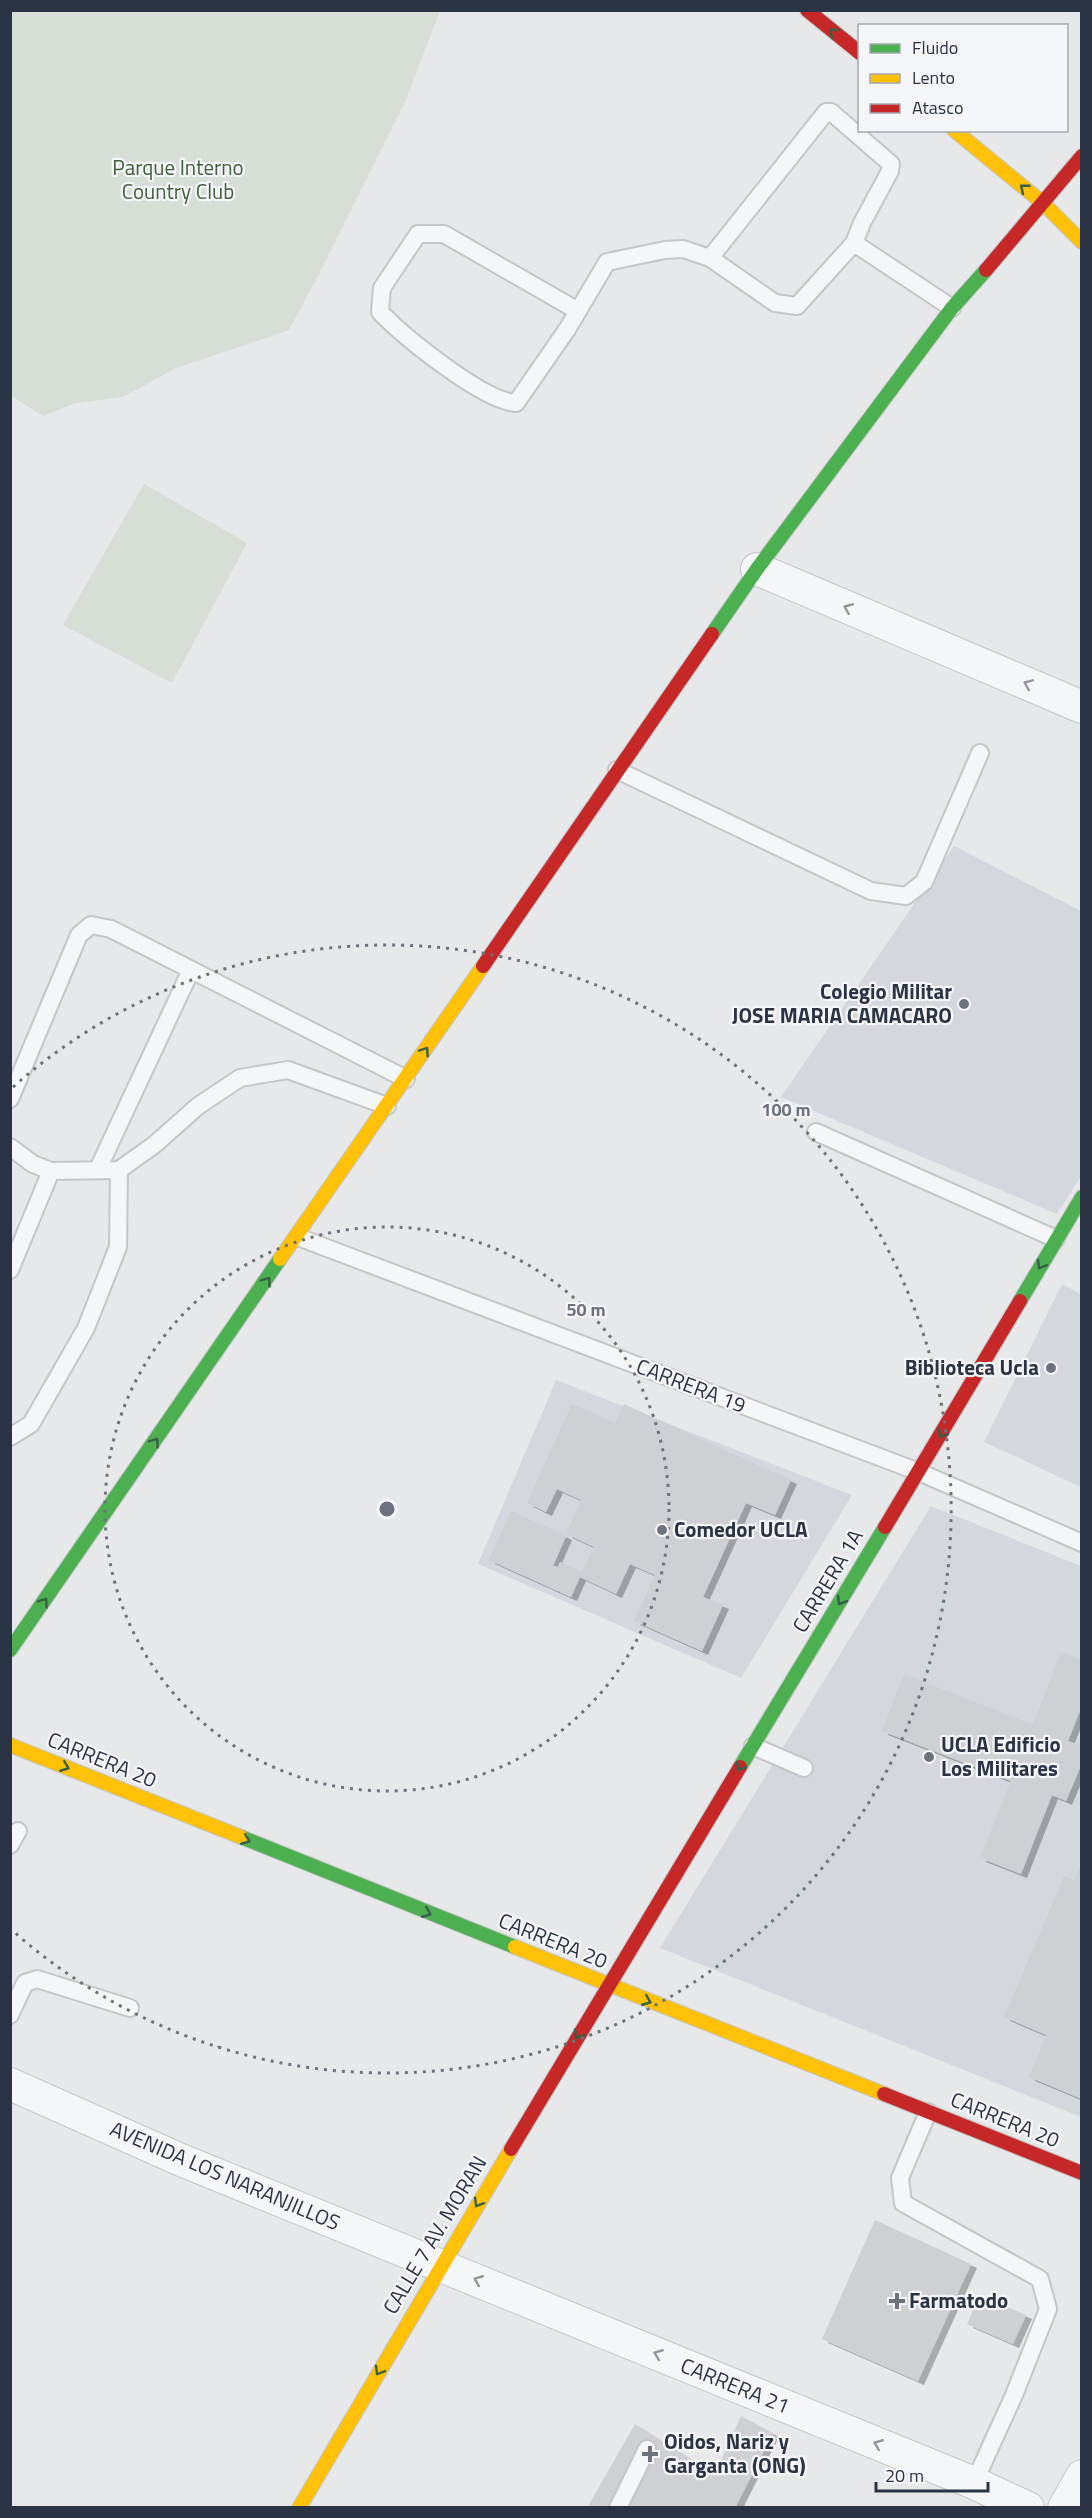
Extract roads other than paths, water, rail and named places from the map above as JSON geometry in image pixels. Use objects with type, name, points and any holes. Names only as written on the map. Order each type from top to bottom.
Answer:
[{"type":"street","points":[[807,10],[858,51]]},
{"type":"street","points":[[956,132],[1044,204],[1082,242]]},
{"type":"street","points":[[10,1650],[757,569],[952,308],[1044,204],[1082,156]]},
{"type":"street","points":[[757,569],[1082,707]]},
{"type":"street","name":"CARRERA 1A","points":[[607,1985],[920,1472],[1082,1197]]},
{"type":"street","name":"CARRERA 20","points":[[10,1746],[1082,2173]]},
{"type":"street","name":"CALLE 7 AV. MORAN","points":[[299,2508],[607,1985]]},
{"type":"street","name":"AVENIDA LOS NARANJILLOS","points":[[10,2084],[181,2160],[441,2265]]},
{"type":"street","name":"CARRERA 21","points":[[441,2265],[974,2483],[1028,2508]]},
{"type":"street","points":[[1064,2508],[1082,2476]]},
{"type":"lane","points":[[578,311],[444,234],[418,234],[382,288],[380,312],[393,326],[475,387],[504,402],[516,403],[578,311],[607,262],[664,250],[682,249],[710,258],[775,303],[797,306],[854,243],[890,171],[891,164],[831,112],[826,111],[710,258]]},
{"type":"lane","points":[[854,243],[952,308]]},
{"type":"lane","points":[[617,770],[871,891],[906,896],[924,882],[980,753]]},
{"type":"lane","points":[[10,1099],[79,935],[91,926],[111,929],[406,1079]]},
{"type":"lane","points":[[98,1169],[191,970]]},
{"type":"lane","points":[[10,1147],[33,1164],[51,1171],[119,1170],[154,1145],[198,1106],[240,1078],[288,1070],[387,1106]]},
{"type":"lane","points":[[816,1132],[1056,1239]]},
{"type":"lane","points":[[10,1437],[31,1424],[86,1328],[118,1247],[119,1170]]},
{"type":"lane","points":[[10,1270],[51,1171]]},
{"type":"lane","name":"CARRERA 19","points":[[297,1237],[920,1472],[1082,1543]]},
{"type":"lane","points":[[753,1746],[804,1768]]},
{"type":"lane","points":[[10,2015],[25,1983],[37,1979],[130,2007]]},
{"type":"lane","points":[[928,2112],[900,2178],[903,2203],[1040,2279],[1048,2309],[1014,2395],[974,2483]]},
{"type":"lane","points":[[618,2508],[647,2449]]},
{"type":"place","name":"Colegio Militar JOSE MARIA CAMACARO","points":[[964,1004]]},
{"type":"place","name":"Biblioteca Ucla","points":[[1051,1368]]},
{"type":"place","name":"Comedor UCLA","points":[[662,1530]]},
{"type":"place","name":"UCLA Edificio Los Militares","points":[[929,1757]]},
{"type":"place","name":"Farmatodo","points":[[897,2301]]},
{"type":"place","name":"Oidos, Nariz y Garganta (ONG)","points":[[650,2454]]},
{"type":"park label","name":"Parque Interno Country Club","points":[[178,180]]}]
